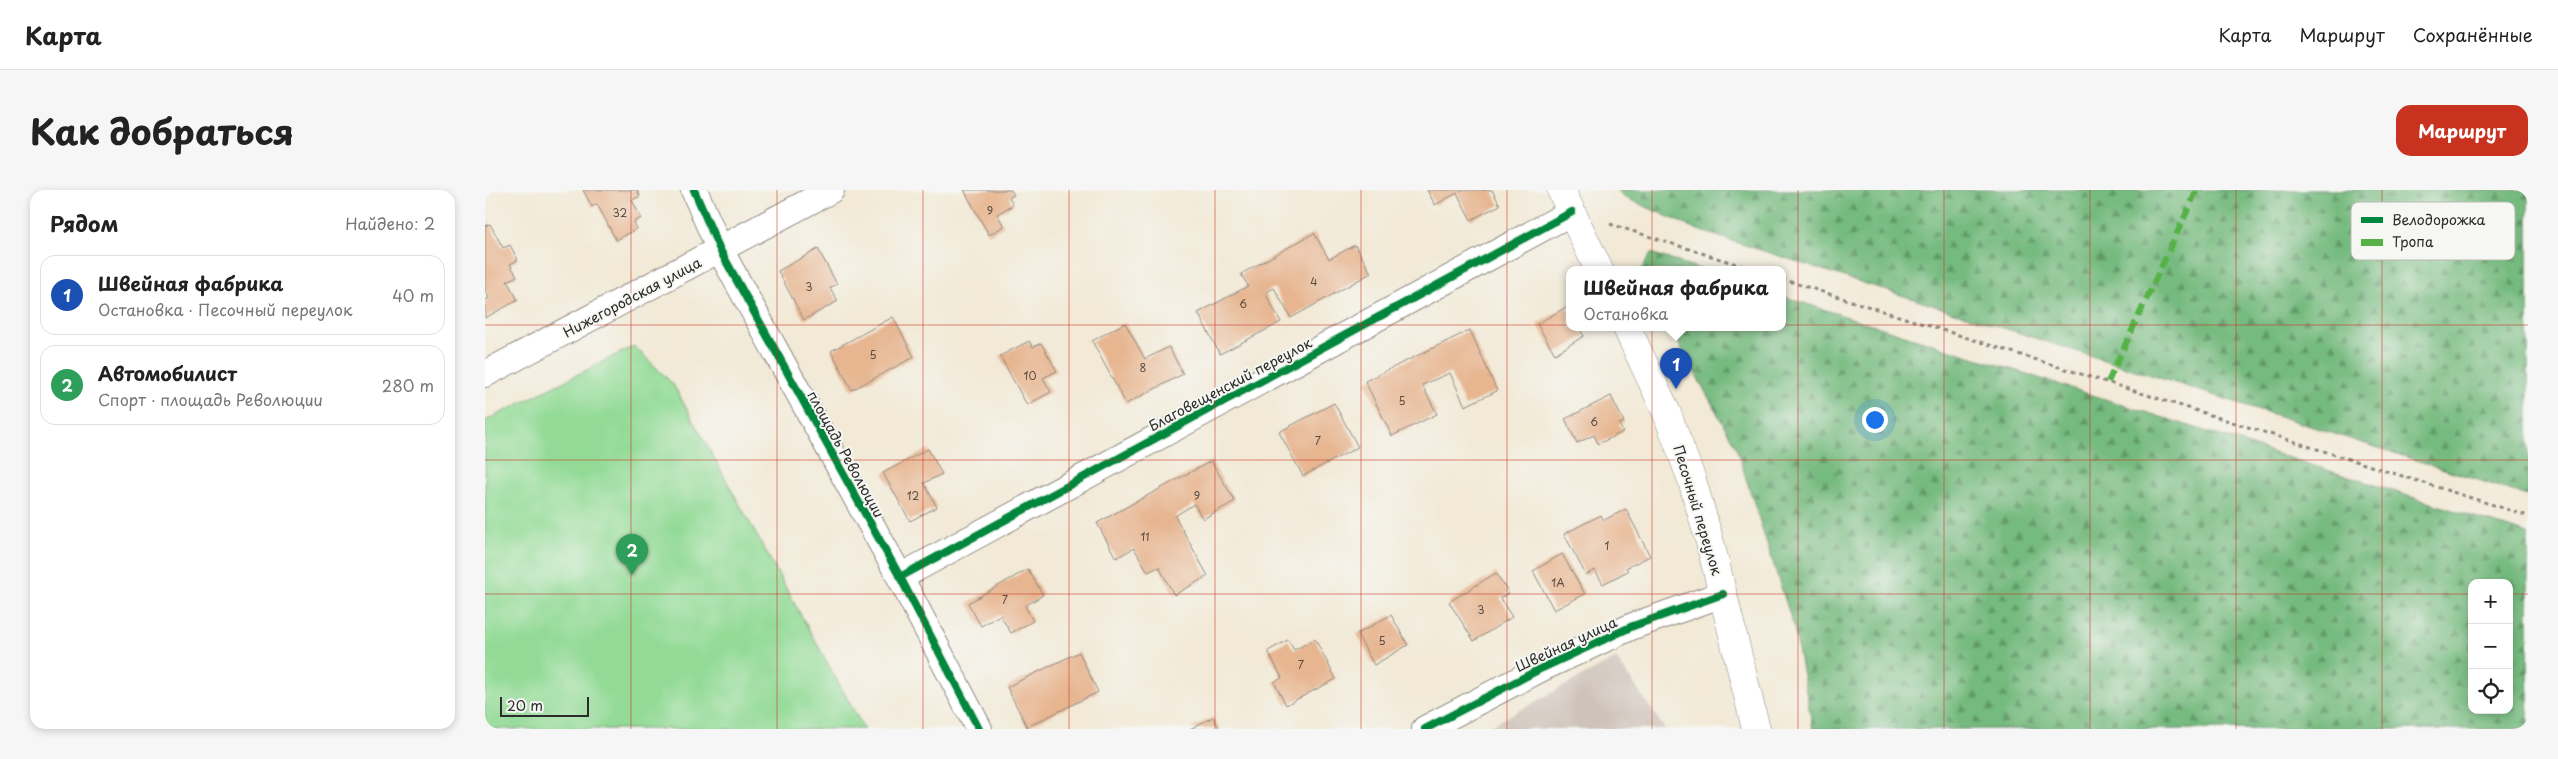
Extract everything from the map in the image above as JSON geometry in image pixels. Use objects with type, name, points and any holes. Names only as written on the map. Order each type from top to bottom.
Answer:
[{"type":"main road","points":[[1566,201],[1597,266]]},
{"type":"main road","name":"Песочный переулок","points":[[1628,331],[1666,412],[1692,480],[1723,594],[1755,729]]},
{"type":"street","name":"площадь Революции","points":[[694,190],[720,250],[900,577],[979,729]]},
{"type":"street","name":"Нижегородская улица","points":[[485,374],[831,190]]},
{"type":"street","name":"Благовещенский переулок","points":[[900,577],[1566,201]]},
{"type":"street","name":"Швейная улица","points":[[1425,729],[1542,668],[1633,626],[1723,594]]},
{"type":"path","points":[[1566,201],[1744,266]]},
{"type":"path","points":[[1786,280],[2528,516]]},
{"type":"shaded area","points":[[1616,658],[1665,729],[1485,729]]},
{"type":"green space","points":[[1617,190],[2528,190],[2528,496],[1698,230],[1626,198]]},
{"type":"green space","points":[[1651,253],[1691,266],[1643,266]]},
{"type":"green space","points":[[1786,297],[2528,534],[2528,729],[1813,729],[1794,628],[1736,447],[1672,331],[1786,331]]},
{"type":"green space","points":[[634,346],[673,384],[864,729],[485,729],[485,421]]},
{"type":"building","points":[[583,190],[637,190],[640,196],[632,200],[641,218],[634,222],[637,229],[616,240],[597,204],[592,207]]},
{"type":"building","points":[[964,190],[1011,190],[1014,195],[1009,197],[1013,205],[997,214],[1004,226],[989,235]]},
{"type":"building","points":[[1427,190],[1492,190],[1500,205],[1471,220],[1457,193],[1435,205]]},
{"type":"building","points":[[490,224],[503,248],[510,245],[518,260],[510,264],[517,276],[507,281],[518,300],[485,318],[485,300],[489,298],[485,290],[485,226]]},
{"type":"building","points":[[1314,233],[1329,259],[1355,245],[1371,273],[1291,318],[1274,288],[1265,293],[1281,322],[1220,354],[1198,313],[1248,286],[1241,274]]},
{"type":"building","points":[[818,249],[837,284],[830,288],[838,301],[804,320],[778,271]]},
{"type":"building","points":[[1566,307],[1566,331],[1581,331],[1584,336],[1555,354],[1537,324]]},
{"type":"building","points":[[893,317],[914,357],[852,390],[831,351]]},
{"type":"building","points":[[1125,323],[1145,359],[1169,347],[1183,374],[1126,404],[1092,341]]},
{"type":"building","points":[[1470,330],[1497,391],[1465,406],[1450,373],[1422,385],[1437,414],[1392,436],[1365,381]]},
{"type":"building","points":[[1029,341],[1033,347],[1041,343],[1057,371],[1043,378],[1051,392],[1027,405],[1000,356]]},
{"type":"building","points":[[1611,396],[1624,422],[1619,424],[1623,432],[1598,444],[1594,435],[1577,443],[1565,419]]},
{"type":"building","points":[[1334,403],[1358,447],[1303,476],[1279,432]]},
{"type":"building","points":[[928,449],[942,474],[924,483],[937,507],[910,521],[883,473]]},
{"type":"building","points":[[1211,461],[1235,501],[1203,519],[1194,504],[1175,516],[1208,576],[1174,595],[1159,567],[1148,572],[1134,548],[1116,558],[1097,523]]},
{"type":"building","points":[[1626,509],[1650,556],[1626,568],[1628,571],[1603,584],[1595,570],[1586,575],[1564,534],[1601,515],[1604,520]]},
{"type":"building","points":[[1562,554],[1585,594],[1554,610],[1533,571]]},
{"type":"building","points":[[1028,569],[1043,595],[1025,606],[1033,621],[1011,633],[1000,615],[981,626],[968,603]]},
{"type":"building","points":[[1496,573],[1509,593],[1500,598],[1512,617],[1474,641],[1449,602]]},
{"type":"building","points":[[1391,615],[1408,645],[1374,665],[1357,634]]},
{"type":"building","points":[[1315,639],[1336,679],[1286,705],[1274,682],[1282,678],[1268,651],[1288,640],[1294,650]]},
{"type":"building","points":[[1079,652],[1098,692],[1027,727],[1007,687]]},
{"type":"building","points":[[1213,717],[1220,729],[1190,729]]},
{"type":"marked path","points":[[2108,382],[2197,190]]},
{"type":"cycle path","points":[[694,190],[720,250],[900,577],[979,729]]},
{"type":"cycle path","points":[[900,577],[1572,212]]},
{"type":"cycle path","points":[[1425,729],[1542,668],[1633,626],[1723,594]]},
{"type":"place","name":"Швейная фабрика","points":[[1676,389]]},
{"type":"place","name":"Автомобилист","points":[[632,575]]}]
